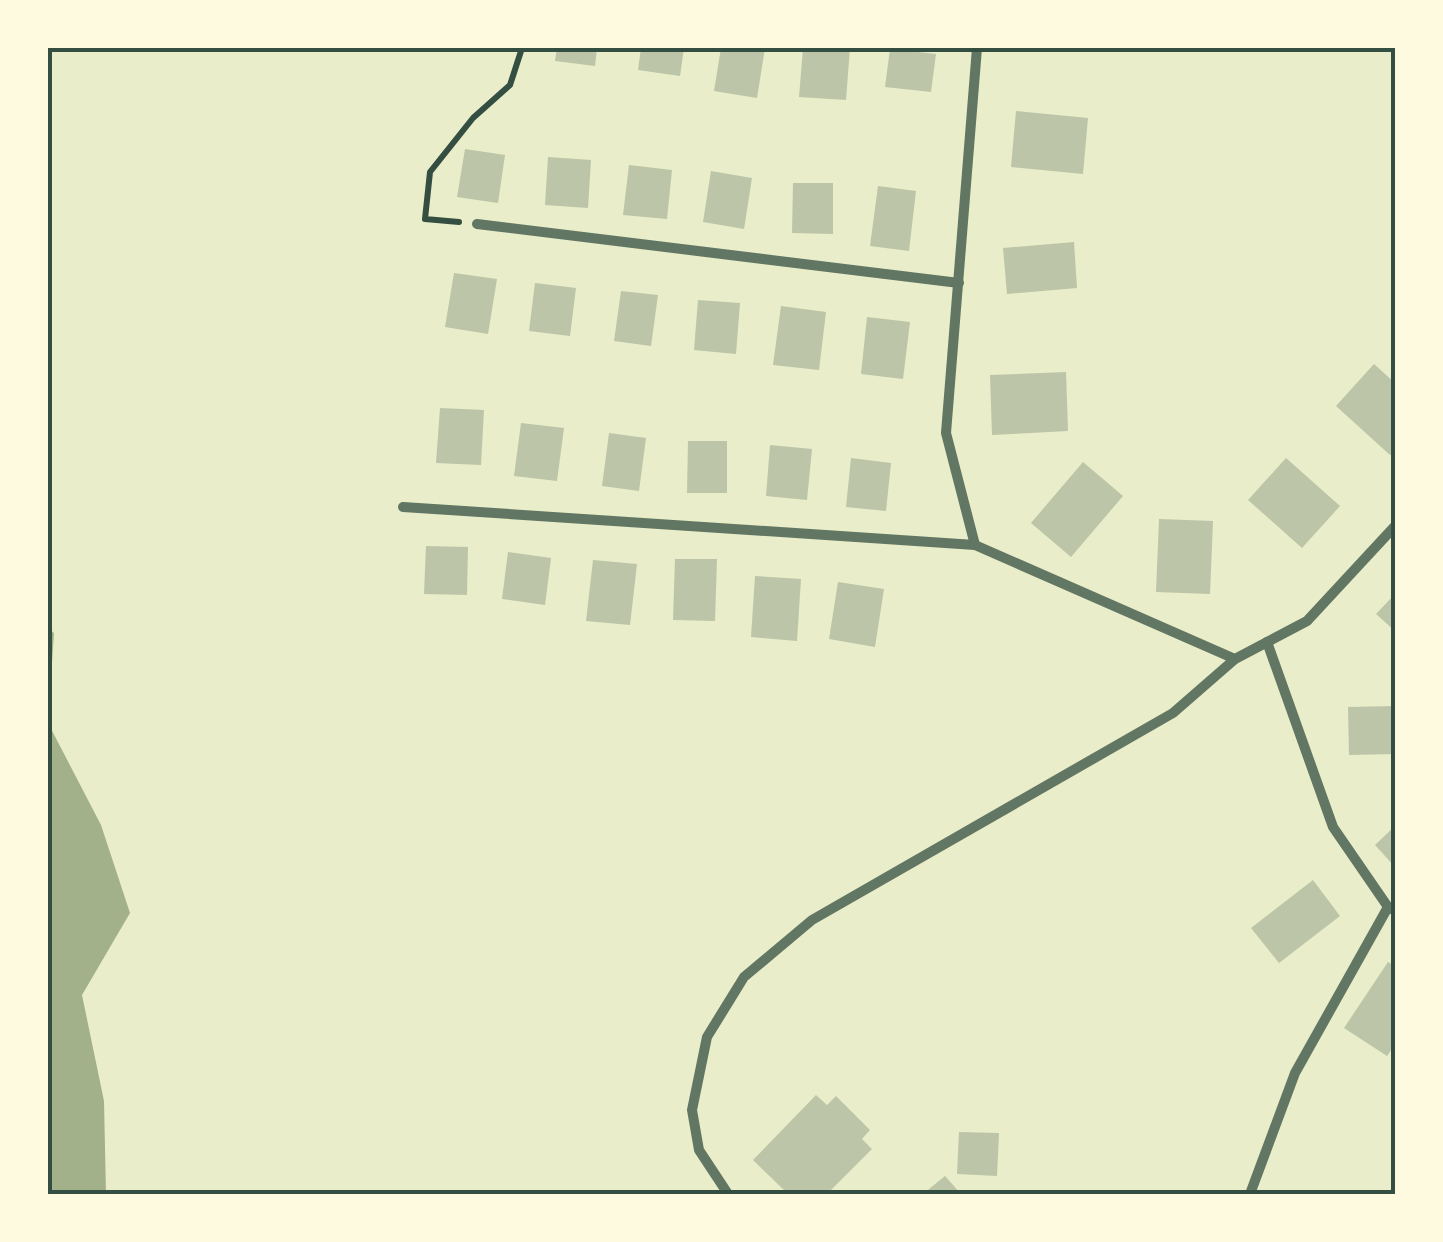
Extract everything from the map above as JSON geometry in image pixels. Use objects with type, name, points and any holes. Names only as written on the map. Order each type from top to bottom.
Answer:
[{"type":"street","points":[[975,545],[946,434],[977,48]]},
{"type":"street","points":[[476,224],[958,283]]},
{"type":"street","points":[[404,507],[975,545],[1235,659]]},
{"type":"street","points":[[728,1194],[699,1150],[692,1110],[707,1037],[744,977],[812,920],[1173,713],[1235,659],[1306,620],[1396,525]]},
{"type":"street","points":[[1250,1194],[1295,1073],[1392,909],[1333,828],[1267,642]]},
{"type":"path","points":[[476,224],[426,219],[430,172],[472,118],[510,85],[522,48]]},
{"type":"shaded area","points":[[48,628],[54,633],[48,723]]},
{"type":"shaded area","points":[[48,723],[101,825],[130,913],[82,995],[104,1101],[106,1194],[48,1194]]},
{"type":"building","points":[[557,48],[597,48],[595,66],[555,61]]},
{"type":"building","points":[[641,48],[684,48],[680,76],[638,70]]},
{"type":"building","points":[[721,48],[765,48],[757,98],[714,91]]},
{"type":"building","points":[[803,48],[850,48],[846,100],[799,97]]},
{"type":"building","points":[[890,49],[936,54],[931,92],[885,87]]},
{"type":"building","points":[[1016,111],[1088,118],[1083,174],[1011,167]]},
{"type":"building","points":[[465,149],[505,155],[498,203],[457,197]]},
{"type":"building","points":[[548,157],[591,160],[588,208],[545,205]]},
{"type":"building","points":[[629,165],[672,170],[667,219],[623,215]]},
{"type":"building","points":[[711,171],[752,178],[744,229],[703,222]]},
{"type":"building","points":[[793,183],[833,183],[833,234],[792,233]]},
{"type":"building","points":[[878,186],[916,191],[909,251],[870,246]]},
{"type":"building","points":[[1074,242],[1077,288],[1007,294],[1003,248]]},
{"type":"building","points":[[454,273],[497,279],[488,334],[445,327]]},
{"type":"building","points":[[535,283],[576,288],[570,336],[529,331]]},
{"type":"building","points":[[621,291],[658,295],[651,346],[614,341]]},
{"type":"building","points":[[698,300],[740,303],[736,354],[694,350]]},
{"type":"building","points":[[781,306],[826,312],[819,370],[773,365]]},
{"type":"building","points":[[867,317],[910,322],[903,379],[861,374]]},
{"type":"building","points":[[1374,364],[1396,384],[1396,448],[1390,455],[1336,406]]},
{"type":"building","points":[[1066,372],[1068,431],[992,435],[990,375]]},
{"type":"building","points":[[440,408],[484,410],[481,465],[436,463]]},
{"type":"building","points":[[521,423],[564,428],[557,481],[514,476]]},
{"type":"building","points":[[609,433],[646,438],[639,491],[602,486]]},
{"type":"building","points":[[688,441],[727,441],[727,493],[687,493]]},
{"type":"building","points":[[770,445],[812,449],[807,500],[766,496]]},
{"type":"building","points":[[851,458],[891,463],[886,511],[846,507]]},
{"type":"building","points":[[1286,458],[1340,506],[1302,548],[1248,500]]},
{"type":"building","points":[[1083,462],[1123,496],[1071,557],[1031,523]]},
{"type":"building","points":[[1159,519],[1213,521],[1210,594],[1156,592]]},
{"type":"building","points":[[426,546],[468,547],[467,595],[424,594]]},
{"type":"building","points":[[508,552],[551,558],[545,605],[502,599]]},
{"type":"building","points":[[675,559],[717,559],[715,621],[673,620]]},
{"type":"building","points":[[593,560],[637,564],[630,625],[586,621]]},
{"type":"building","points":[[755,576],[801,579],[797,641],[751,637]]},
{"type":"building","points":[[838,582],[884,589],[875,647],[829,639]]},
{"type":"building","points":[[1396,593],[1396,632],[1376,614]]},
{"type":"building","points":[[1396,706],[1396,754],[1349,755],[1348,707]]},
{"type":"building","points":[[1396,825],[1396,868],[1375,845]]},
{"type":"building","points":[[1313,880],[1340,916],[1279,963],[1251,928]]},
{"type":"building","points":[[1388,962],[1396,967],[1396,1043],[1387,1056],[1344,1028]]},
{"type":"building","points":[[816,1095],[827,1105],[836,1096],[870,1130],[862,1139],[872,1149],[827,1194],[788,1194],[753,1160]]},
{"type":"building","points":[[959,1132],[999,1133],[997,1176],[957,1174]]},
{"type":"building","points":[[945,1176],[961,1194],[923,1194]]}]
